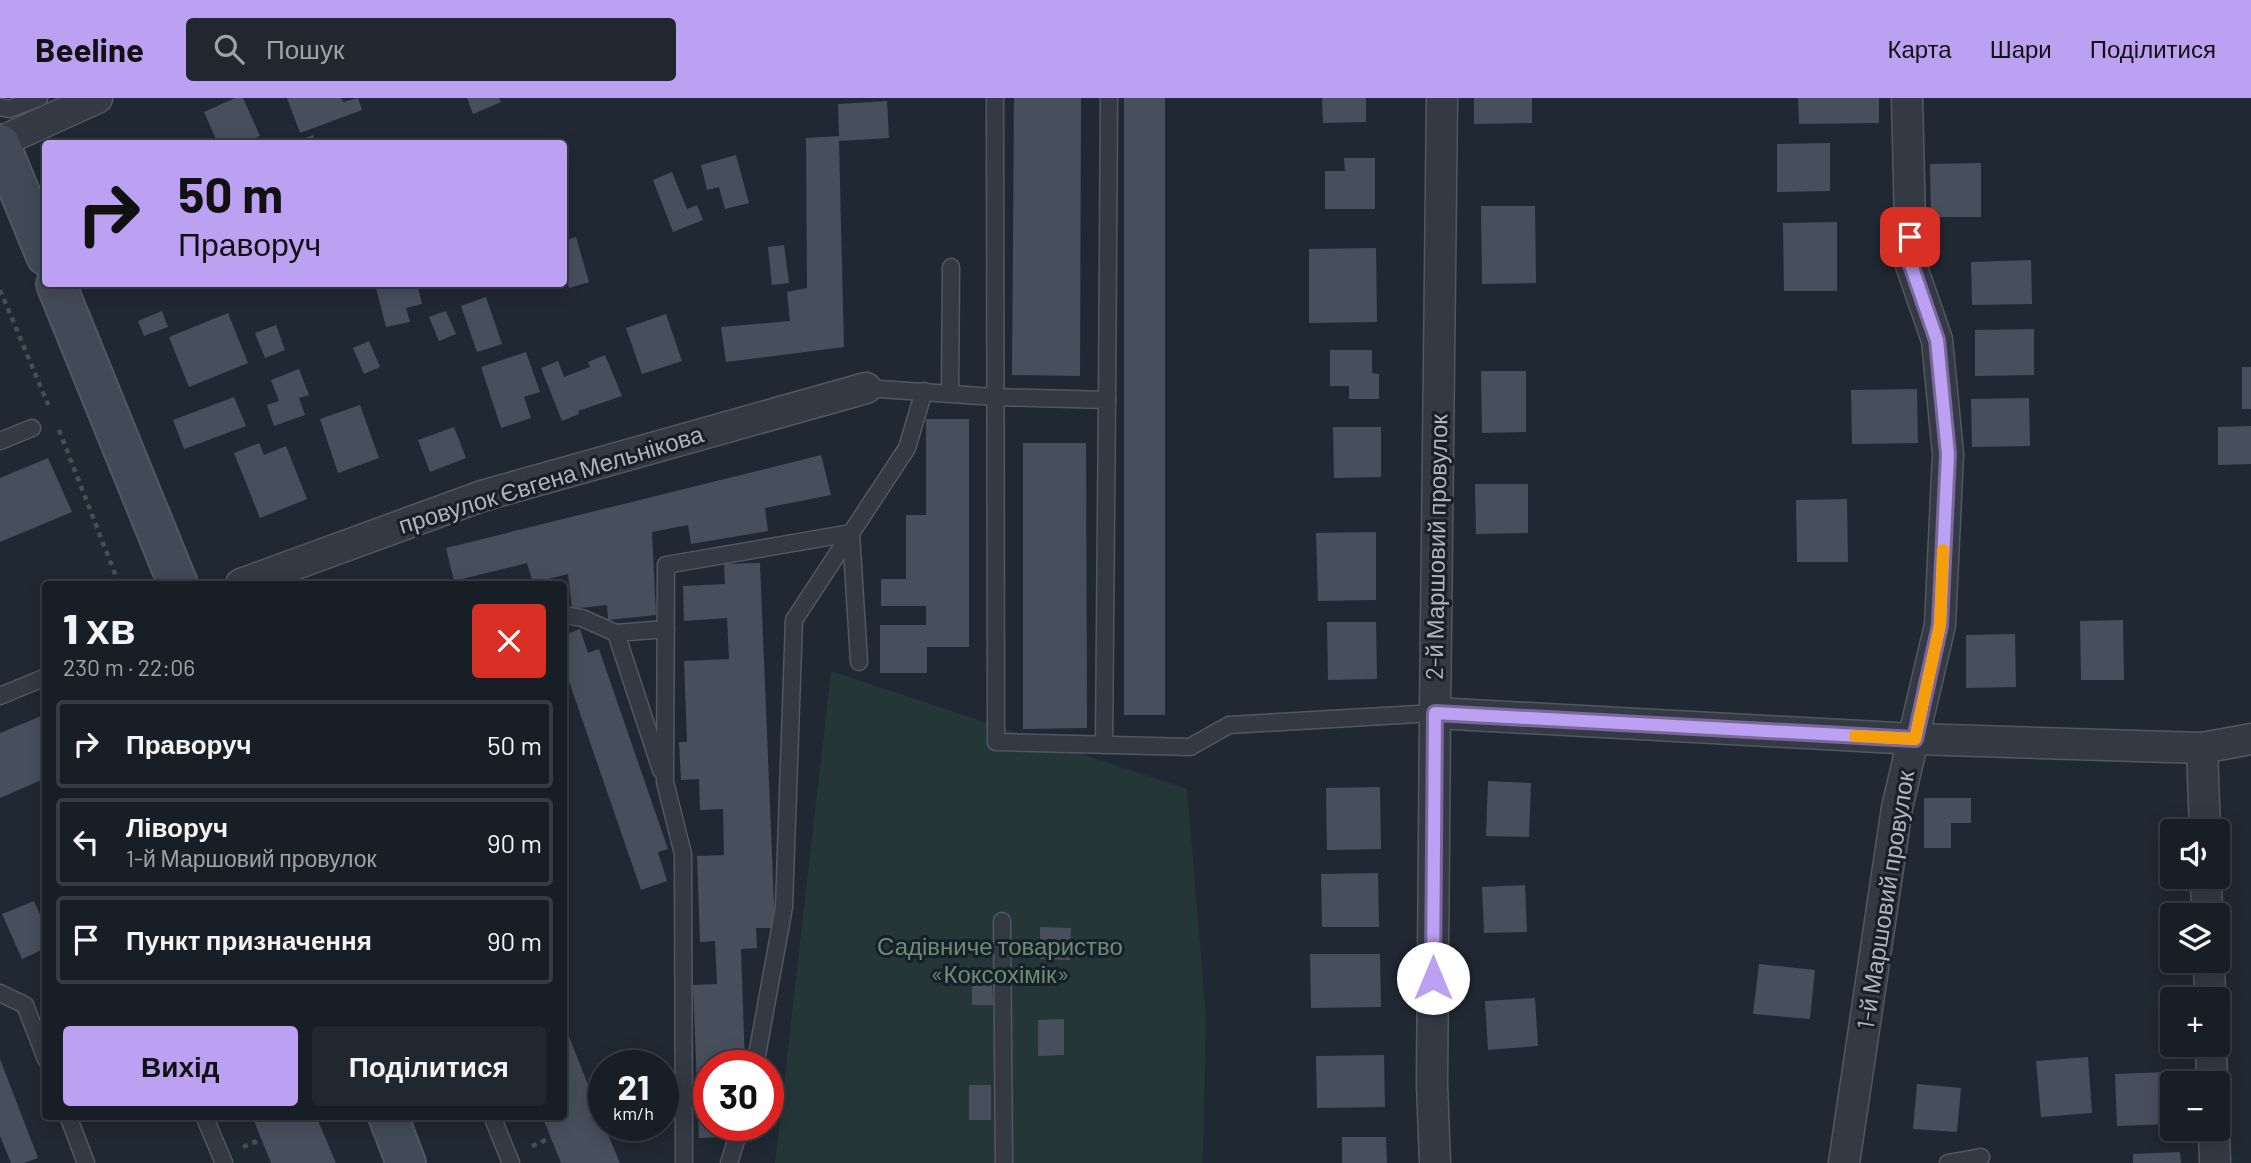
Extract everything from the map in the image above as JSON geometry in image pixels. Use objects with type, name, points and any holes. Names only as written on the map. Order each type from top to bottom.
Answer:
[{"type":"street","points":[[42,246],[0,143],[97,98]]},
{"type":"street","name":"2-й Маршовий провулок","points":[[1435,1163],[1432,1084],[1442,98]]},
{"type":"street","name":"1-й Маршовий провулок","points":[[1844,1163],[1897,808],[1940,625],[1948,454],[1937,340],[1911,265],[1907,98]]},
{"type":"street","points":[[58,287],[177,581]]},
{"type":"street","name":"провулок Євгена Мельнікова","points":[[249,581],[482,496],[866,388]]},
{"type":"street","points":[[1435,713],[1915,739],[2202,748],[2251,739]]},
{"type":"street","points":[[2202,748],[2205,819]]},
{"type":"street","points":[[390,1120],[406,1163]]},
{"type":"street","points":[[2214,1141],[2215,1163]]},
{"type":"lane","points":[[0,107],[9,109],[39,98]]},
{"type":"lane","points":[[995,98],[996,743],[1190,747],[1229,725],[1435,713]]},
{"type":"lane","points":[[1104,745],[1110,98]]},
{"type":"lane","points":[[950,393],[951,267]]},
{"type":"lane","points":[[866,388],[994,397],[1107,400]]},
{"type":"lane","points":[[758,1050],[784,907],[794,620],[907,448],[924,391]]},
{"type":"lane","points":[[0,441],[32,428]]},
{"type":"lane","points":[[666,782],[666,565],[851,533]]},
{"type":"lane","points":[[851,533],[859,662]]},
{"type":"lane","points":[[567,616],[582,618],[616,633],[666,629]]},
{"type":"lane","points":[[616,633],[666,782],[683,855],[684,1163]]},
{"type":"lane","points":[[0,696],[42,679]]},
{"type":"lane","points":[[1002,922],[1004,1163]]},
{"type":"lane","points":[[0,993],[24,1005],[42,1049]]},
{"type":"lane","points":[[70,1120],[86,1163]]},
{"type":"lane","points":[[206,1120],[224,1163]]},
{"type":"lane","points":[[494,1120],[511,1163]]},
{"type":"lane","points":[[729,1163],[736,1141]]},
{"type":"lane","points":[[1948,1163],[1981,1157]]},
{"type":"path","points":[[0,290],[117,581]]},
{"type":"green space","name":"Садівниче товариство «Коксохімік»","points":[[831,671],[1187,789],[1206,1017],[1203,1163],[775,1163],[778,1141],[784,1141],[784,1084]]},
{"type":"building","points":[[235,98],[243,98],[260,136],[252,140],[216,140],[204,112]]},
{"type":"building","points":[[287,98],[341,98],[343,102],[358,98],[362,110],[300,133]]},
{"type":"building","points":[[467,98],[499,98],[501,102],[473,114]]},
{"type":"building","points":[[1014,98],[1081,98],[1080,376],[1012,375]]},
{"type":"building","points":[[1124,98],[1165,98],[1165,715],[1124,715]]},
{"type":"building","points":[[1322,98],[1366,98],[1366,122],[1323,123]]},
{"type":"building","points":[[1474,98],[1532,98],[1532,123],[1474,124]]},
{"type":"building","points":[[1798,98],[1879,98],[1879,123],[1799,124]]},
{"type":"building","points":[[887,101],[889,138],[839,141],[844,347],[726,362],[721,327],[790,321],[787,292],[807,288],[806,138],[839,136],[838,104]]},
{"type":"building","points":[[313,135],[315,140],[300,140]]},
{"type":"building","points":[[1830,143],[1830,191],[1777,192],[1777,144]]},
{"type":"building","points":[[736,155],[749,203],[725,209],[719,187],[707,190],[701,165]]},
{"type":"building","points":[[1344,158],[1375,158],[1375,209],[1325,209],[1325,171],[1345,171]]},
{"type":"building","points":[[1981,163],[1981,217],[1931,217],[1930,164]]},
{"type":"building","points":[[672,172],[687,209],[697,205],[703,220],[673,232],[653,180]]},
{"type":"building","points":[[1481,206],[1535,206],[1536,283],[1482,284]]},
{"type":"building","points":[[1837,222],[1837,291],[1784,291],[1783,223]]},
{"type":"building","points":[[576,237],[589,282],[569,288],[567,280],[567,240]]},
{"type":"building","points":[[784,245],[789,283],[772,285],[768,247]]},
{"type":"building","points":[[1376,248],[1377,322],[1309,323],[1309,249]]},
{"type":"building","points":[[2031,260],[2032,304],[1972,305],[1971,262]]},
{"type":"building","points":[[376,287],[418,287],[422,304],[406,308],[410,322],[386,327]]},
{"type":"building","points":[[486,297],[502,344],[477,352],[461,306]]},
{"type":"building","points":[[162,311],[168,327],[144,336],[138,321]]},
{"type":"building","points":[[446,311],[456,334],[439,341],[429,317]]},
{"type":"building","points":[[228,313],[248,363],[189,387],[169,337]]},
{"type":"building","points":[[666,314],[682,361],[642,374],[626,328]]},
{"type":"building","points":[[276,325],[285,350],[265,358],[255,333]]},
{"type":"building","points":[[2034,329],[2034,375],[1975,376],[1975,330]]},
{"type":"building","points":[[369,341],[380,367],[364,374],[353,348]]},
{"type":"building","points":[[1330,350],[1372,350],[1372,373],[1379,374],[1379,399],[1349,399],[1349,386],[1330,386]]},
{"type":"building","points":[[526,352],[540,392],[524,397],[531,418],[501,428],[481,367]]},
{"type":"building","points":[[605,355],[622,396],[578,411],[579,414],[562,421],[541,368],[558,361],[564,377],[590,367],[588,362]]},
{"type":"building","points":[[2242,367],[2251,367],[2251,409],[2242,409]]},
{"type":"building","points":[[299,369],[309,395],[299,398],[305,415],[274,426],[267,405],[279,401],[271,380]]},
{"type":"building","points":[[1481,371],[1526,371],[1526,432],[1482,433]]},
{"type":"building","points":[[1917,389],[1918,443],[1852,444],[1851,390]]},
{"type":"building","points":[[234,397],[246,426],[184,449],[173,420]]},
{"type":"building","points":[[2029,398],[2030,446],[1972,447],[1971,399]]},
{"type":"building","points":[[360,405],[379,458],[338,473],[320,419]]},
{"type":"building","points":[[926,419],[969,419],[969,647],[927,647],[927,673],[880,673],[880,625],[926,625],[926,606],[881,606],[881,579],[906,579],[906,515],[926,515]]},
{"type":"building","points":[[2251,426],[2251,464],[2218,465],[2218,427]]},
{"type":"building","points":[[454,427],[466,458],[430,472],[418,440]]},
{"type":"building","points":[[1333,427],[1381,427],[1381,477],[1334,478]]},
{"type":"building","points":[[259,443],[264,455],[286,446],[307,499],[260,518],[234,453]]},
{"type":"building","points":[[1023,443],[1086,443],[1087,728],[1023,729]]},
{"type":"building","points":[[821,455],[831,495],[765,508],[768,531],[691,544],[688,525],[652,532],[656,615],[608,620],[607,605],[572,609],[568,574],[532,581],[527,563],[454,581],[446,548]]},
{"type":"building","points":[[48,458],[72,512],[0,542],[0,478]]},
{"type":"building","points":[[1475,484],[1528,484],[1528,533],[1476,534]]},
{"type":"building","points":[[1847,499],[1848,562],[1797,562],[1796,500]]},
{"type":"building","points":[[1376,532],[1376,600],[1318,601],[1316,533]]},
{"type":"building","points":[[760,563],[775,928],[756,928],[757,948],[741,949],[744,1050],[696,1050],[693,985],[717,984],[715,941],[700,942],[697,856],[724,855],[723,809],[700,810],[699,779],[681,780],[679,742],[687,742],[684,661],[729,659],[727,618],[684,621],[683,586],[725,584],[724,564]]},
{"type":"building","points":[[2123,620],[2124,680],[2081,680],[2080,621]]},
{"type":"building","points":[[1327,622],[1376,622],[1377,679],[1328,680]]},
{"type":"building","points":[[580,629],[588,653],[599,649],[668,849],[658,852],[667,881],[641,890],[567,676],[567,634]]},
{"type":"building","points":[[2015,634],[2016,687],[1966,688],[1966,635]]},
{"type":"building","points":[[42,716],[42,780],[0,798],[0,733]]},
{"type":"building","points":[[1488,781],[1531,783],[1529,837],[1486,836]]},
{"type":"building","points":[[1380,787],[1381,849],[1327,850],[1326,788]]},
{"type":"building","points":[[1924,798],[1971,798],[1971,823],[1951,823],[1951,848],[1924,848]]},
{"type":"building","points":[[1378,873],[1379,927],[1322,927],[1321,874]]},
{"type":"building","points":[[1525,885],[1527,932],[1484,933],[1482,887]]},
{"type":"building","points":[[34,901],[42,919],[42,950],[22,959],[2,914]]},
{"type":"building","points":[[1040,927],[1071,928],[1070,960],[1040,959]]},
{"type":"building","points":[[1310,954],[1380,954],[1381,1007],[1311,1008]]},
{"type":"building","points":[[1759,964],[1815,970],[1810,1019],[1753,1014]]},
{"type":"building","points":[[972,981],[992,981],[993,1005],[972,1005]]},
{"type":"building","points":[[1535,998],[1538,1046],[1488,1050],[1485,1001]]},
{"type":"building","points":[[1064,1019],[1064,1055],[1038,1056],[1038,1020]]},
{"type":"building","points":[[567,1032],[588,1085],[588,1141],[611,1141],[620,1163],[561,1163],[544,1120],[567,1120]]},
{"type":"building","points":[[1384,1055],[1385,1107],[1317,1108],[1316,1056]]},
{"type":"building","points":[[2088,1057],[2092,1113],[2041,1117],[2036,1061]]},
{"type":"building","points":[[0,1059],[38,1158],[24,1163],[11,1163],[0,1136]]},
{"type":"building","points":[[2160,1072],[2160,1124],[2117,1126],[2115,1074]]},
{"type":"building","points":[[1917,1084],[1961,1088],[1957,1132],[1913,1129]]},
{"type":"building","points":[[969,1085],[991,1085],[991,1120],[969,1120]]},
{"type":"building","points":[[254,1120],[318,1120],[336,1163],[271,1163]]},
{"type":"building","points":[[1342,1137],[1386,1137],[1387,1163],[1342,1163]]},
{"type":"building","points":[[2180,1152],[2181,1163],[2133,1163],[2133,1154]]},
{"type":"slow traffic","points":[[1855,736],[1915,739],[1940,625],[1943,550]]},
{"type":"route","points":[[1433,978],[1435,713],[1915,739],[1940,625],[1948,454],[1937,340],[1911,265],[1910,237]]}]
